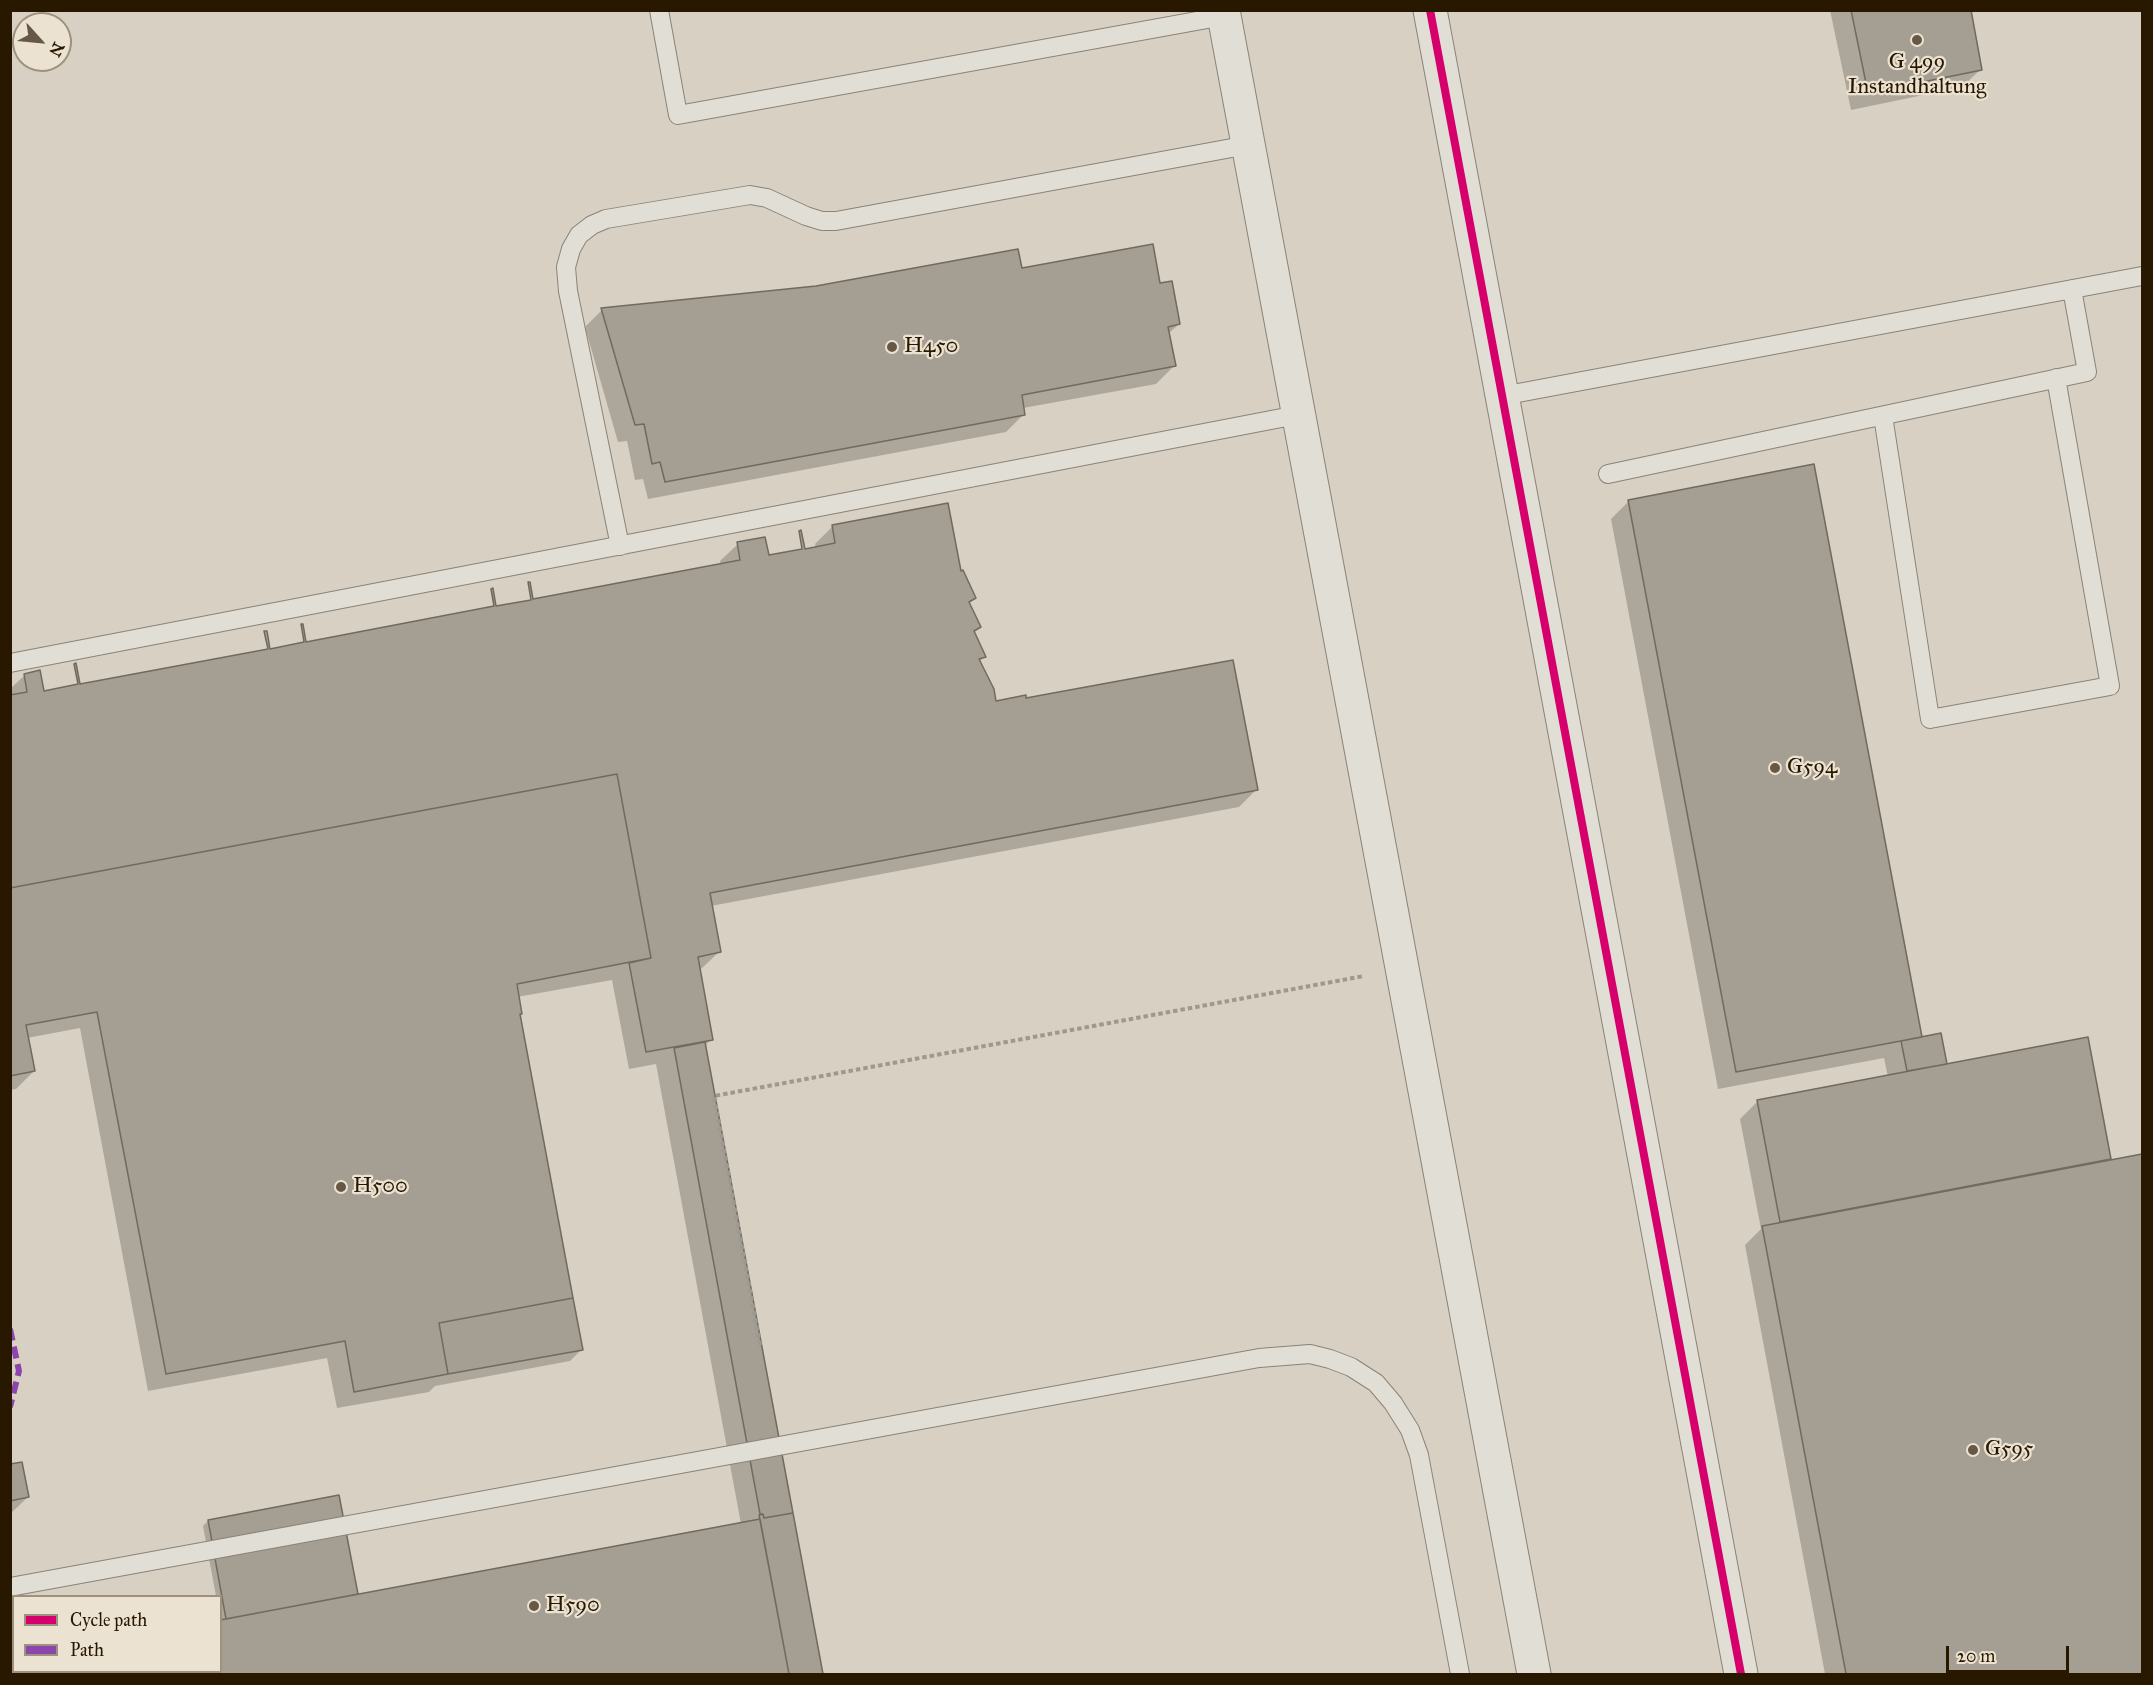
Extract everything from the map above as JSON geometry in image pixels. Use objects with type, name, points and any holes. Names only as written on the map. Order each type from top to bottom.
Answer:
[{"type":"street","points":[[1430,10],[1741,1674]]},
{"type":"street","points":[[1223,13],[1534,1674]]},
{"type":"lane","points":[[659,10],[678,115],[1223,13]]},
{"type":"lane","points":[[620,546],[568,291],[566,267],[571,249],[579,235],[592,225],[606,219],[750,195],[767,198],[822,221],[836,221],[1248,145]]},
{"type":"lane","points":[[1502,396],[2142,276]]},
{"type":"lane","points":[[1608,474],[2087,372],[2072,289]]},
{"type":"lane","points":[[1883,416],[1930,719],[2110,686],[2056,378]]},
{"type":"lane","points":[[10,663],[1298,415]]},
{"type":"lane","points":[[10,1587],[1258,1359],[1310,1354],[1351,1367],[1376,1383],[1393,1403],[1410,1430],[1419,1455],[1460,1674]]},
{"type":"path","points":[[760,1345],[714,1096],[1401,969]]},
{"type":"building","name":"G 499 Instandhaltung","points":[[1851,10],[1971,10],[1982,70],[1868,93]]},
{"type":"building","name":"H450","points":[[1153,244],[1160,283],[1172,281],[1180,324],[1168,327],[1176,366],[1022,395],[1025,415],[665,482],[660,462],[652,464],[644,424],[635,425],[601,308],[816,286],[1018,249],[1022,268]]},
{"type":"building","name":"G594","points":[[1814,464],[1922,1037],[1736,1072],[1628,500]]},
{"type":"building","points":[[948,503],[961,571],[963,570],[976,598],[969,602],[981,627],[974,631],[986,657],[979,659],[994,689],[996,701],[1026,695],[1026,698],[1233,660],[1258,790],[710,893],[721,952],[698,957],[713,1040],[646,1052],[629,963],[651,958],[617,774],[10,888],[10,695],[27,692],[24,674],[40,670],[44,691],[78,684],[74,664],[76,663],[80,684],[268,649],[264,631],[267,631],[270,649],[304,642],[301,624],[303,624],[306,642],[494,606],[491,589],[493,588],[496,606],[531,600],[528,582],[530,582],[533,599],[740,560],[737,542],[765,537],[769,555],[802,549],[799,531],[801,530],[805,549],[835,543],[832,525]]},
{"type":"building","name":"H500","points":[[617,774],[651,958],[517,984],[522,1014],[520,1014],[573,1298],[439,1323],[448,1374],[354,1392],[345,1341],[166,1374],[97,1012],[26,1025],[35,1071],[10,1076],[10,888]]},
{"type":"building","points":[[1941,1033],[1947,1064],[1907,1071],[1901,1041]]},
{"type":"building","points":[[2088,1037],[2111,1159],[1780,1222],[1757,1100]]},
{"type":"building","points":[[705,1042],[793,1513],[764,1518],[763,1514],[760,1514],[674,1048]]},
{"type":"building","name":"G595","points":[[2142,1154],[2142,1674],[1846,1674],[1762,1226]]},
{"type":"building","points":[[573,1298],[583,1350],[448,1374],[439,1323]]},
{"type":"building","points":[[22,1462],[29,1497],[10,1501],[10,1464]]},
{"type":"building","points":[[339,1495],[358,1594],[226,1619],[208,1520]]},
{"type":"building","points":[[793,1513],[823,1674],[789,1674],[759,1515],[763,1514],[764,1518]]},
{"type":"building","name":"H590","points":[[760,1519],[789,1674],[10,1674],[10,1660],[12,1660],[12,1673],[222,1673],[222,1620]]},
{"type":"marked path","points":[[10,1329],[19,1371],[10,1407]]},
{"type":"cycle path","points":[[1430,10],[1741,1674]]},
{"type":"place","name":"G 499 Instandhaltung","points":[[1917,40]]},
{"type":"place","name":"H450","points":[[892,347]]},
{"type":"place","name":"G594","points":[[1775,768]]},
{"type":"place","name":"H500","points":[[341,1187]]},
{"type":"place","name":"G595","points":[[1973,1450]]},
{"type":"place","name":"H590","points":[[534,1606]]}]
